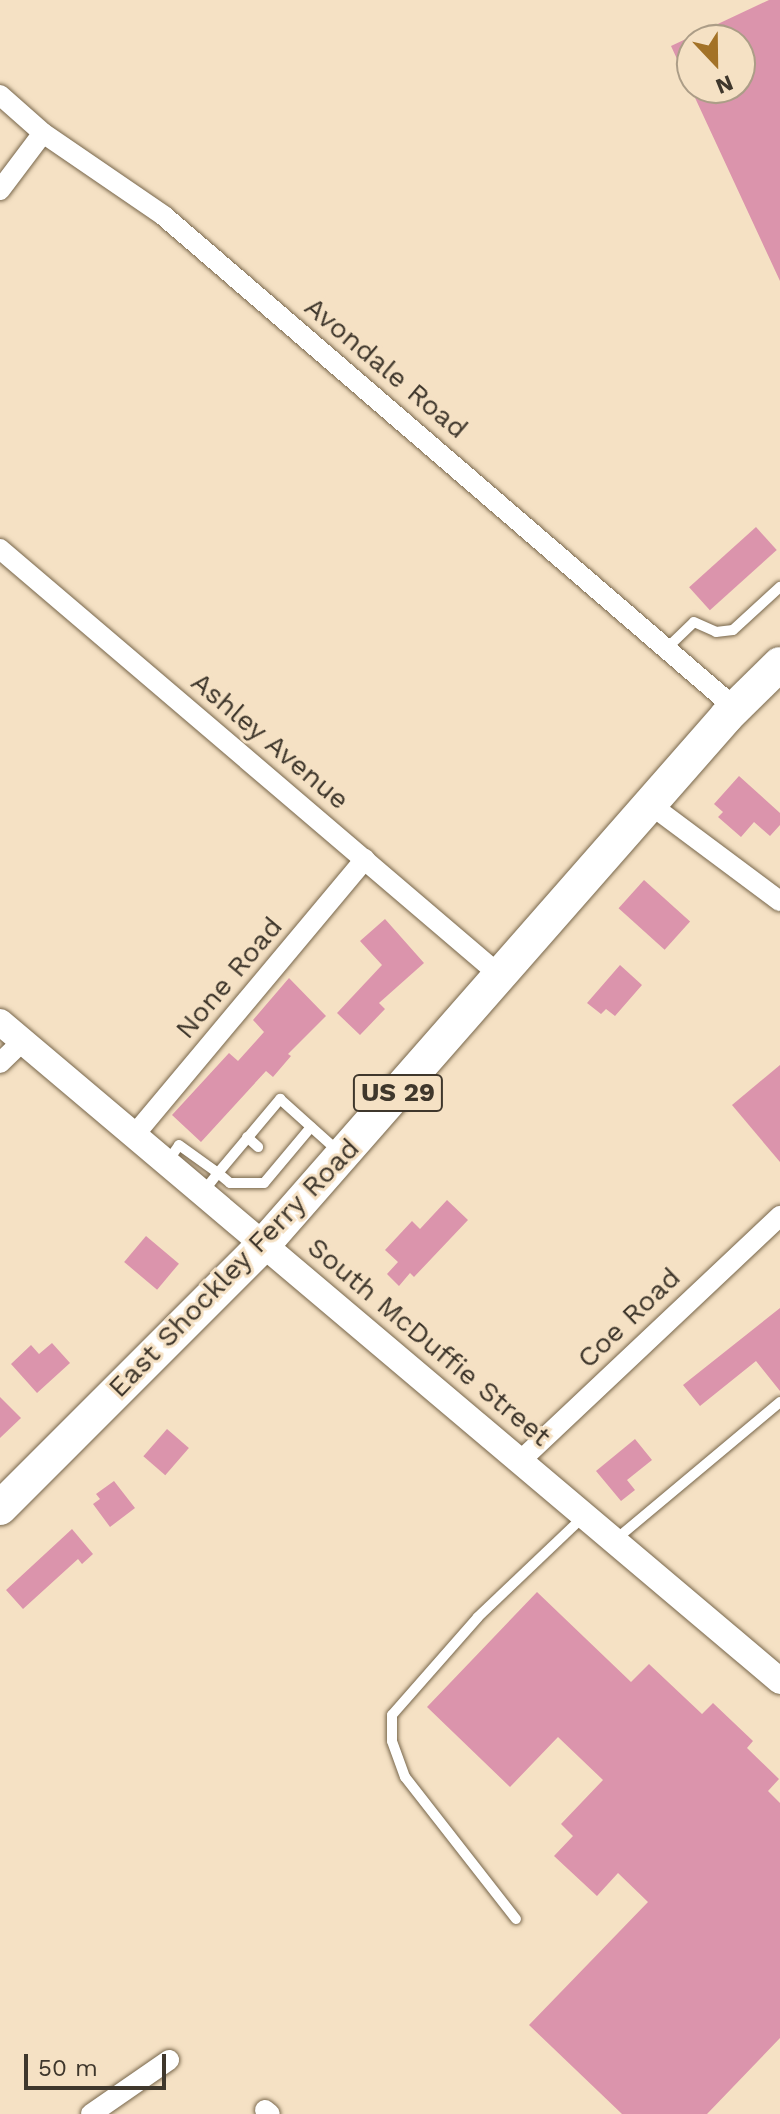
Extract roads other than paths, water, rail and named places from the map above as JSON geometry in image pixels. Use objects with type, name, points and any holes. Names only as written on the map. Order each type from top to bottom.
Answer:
[{"type":"highway","name":"East Shockley Ferry Road","points":[[0,1508],[264,1244],[502,977],[735,708],[780,664]]},
{"type":"street","name":"Avondale Road","points":[[0,95],[43,133],[164,216],[735,708]]},
{"type":"street","points":[[0,190],[43,133]]},
{"type":"street","name":"Ashley Avenue","points":[[0,549],[502,977]]},
{"type":"street","points":[[651,805],[780,901]]},
{"type":"street","name":"None Road","points":[[136,1133],[365,859]]},
{"type":"street","name":"South McDuffie Street","points":[[0,1022],[168,1161],[210,1182],[264,1244],[780,1681]]},
{"type":"street","points":[[0,1063],[23,1041]]},
{"type":"street","name":"Coe Road","points":[[519,1462],[780,1216]]},
{"type":"street","points":[[91,2114],[169,2060]]},
{"type":"lane","points":[[667,648],[694,622],[716,632],[733,630],[780,587]]},
{"type":"lane","points":[[210,1182],[280,1099],[343,1156]]},
{"type":"lane","points":[[210,1182],[264,1183],[311,1127]]},
{"type":"lane","points":[[247,1137],[258,1147]]},
{"type":"lane","points":[[613,1542],[780,1402]]},
{"type":"lane","points":[[516,1919],[405,1777],[392,1741],[392,1715],[478,1617],[583,1516]]}]
